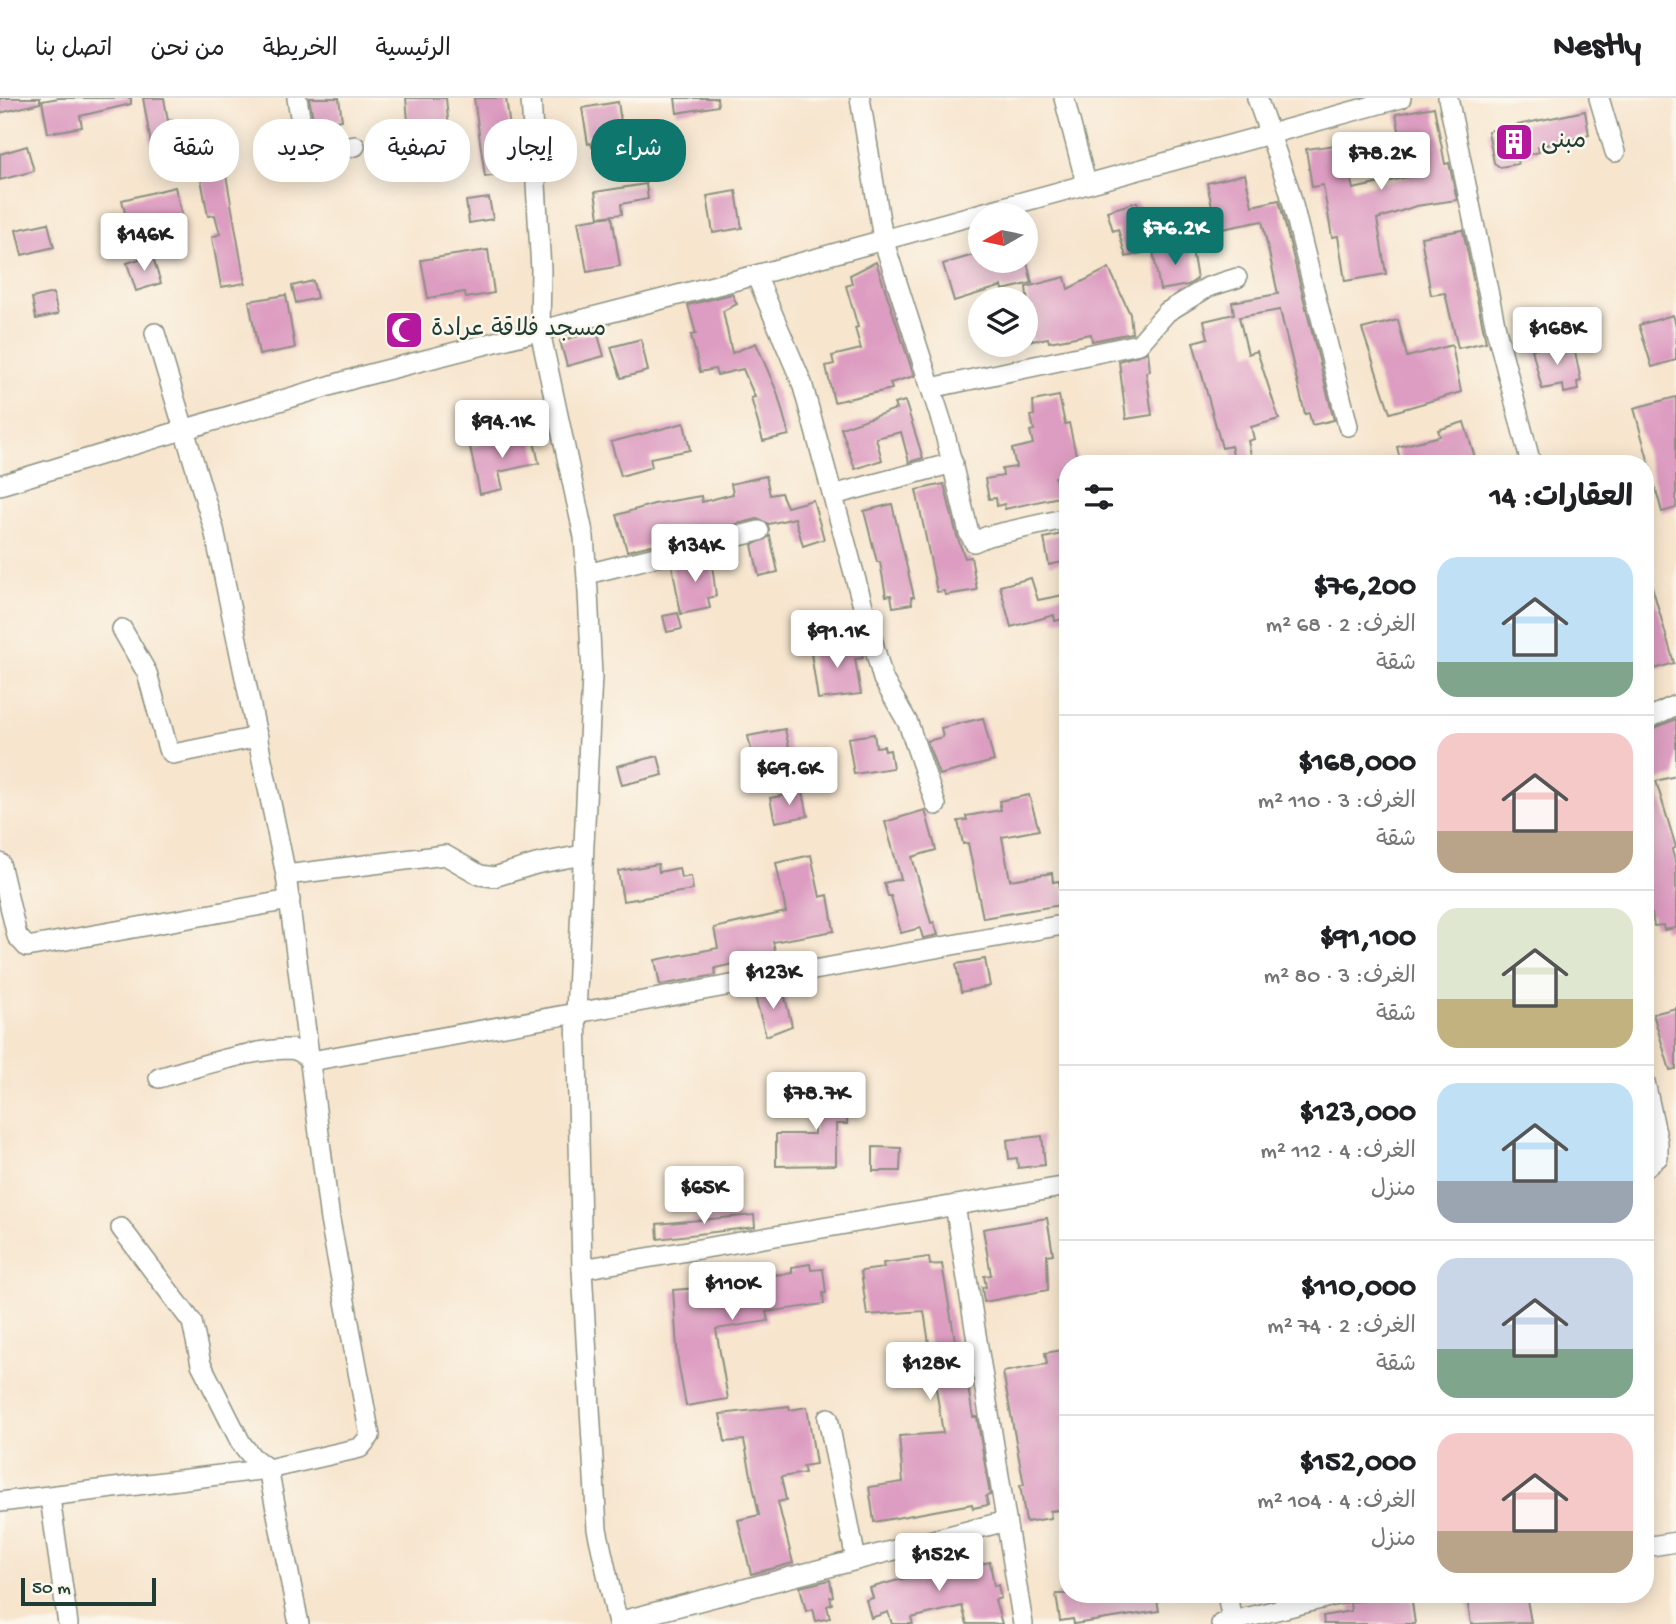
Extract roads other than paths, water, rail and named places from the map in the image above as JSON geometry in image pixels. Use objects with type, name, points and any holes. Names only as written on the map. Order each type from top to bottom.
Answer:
[{"type":"street","points":[[297,98],[303,135],[309,148],[318,152],[355,146]]},
{"type":"street","points":[[531,98],[541,270],[540,331],[584,537],[587,574],[592,676],[576,1013],[582,1269],[597,1529],[618,1623],[1006,1521]]},
{"type":"street","points":[[860,98],[883,239],[931,388],[974,542],[988,536],[1059,520]]},
{"type":"street","points":[[1064,98],[1086,183]]},
{"type":"street","points":[[1256,98],[1268,135],[1277,149],[1289,189],[1348,426]]},
{"type":"street","points":[[0,485],[359,377],[756,275],[1401,98]]},
{"type":"street","points":[[1448,98],[1496,329],[1529,455]]},
{"type":"street","points":[[1599,98],[1615,152]]},
{"type":"street","points":[[756,275],[802,383],[883,679],[908,723],[936,805]]},
{"type":"street","points":[[931,388],[1139,344],[1167,312],[1208,287],[1237,278]]},
{"type":"street","points":[[0,1502],[50,1498],[268,1469],[360,1448],[367,1442],[371,1428],[330,1220],[286,875],[214,529],[155,333]]},
{"type":"street","points":[[833,495],[953,463]]},
{"type":"street","points":[[587,574],[759,531]]},
{"type":"street","points":[[122,629],[146,673],[168,750],[173,754],[258,737]]},
{"type":"street","points":[[1654,716],[1676,705]]},
{"type":"street","points":[[286,875],[445,855],[480,874],[494,877],[536,864],[582,855]]},
{"type":"street","points":[[0,863],[17,936],[27,947],[290,900]]},
{"type":"street","points":[[311,1061],[1059,927]]},
{"type":"street","points":[[159,1078],[220,1061],[288,1049],[302,1052],[311,1061]]},
{"type":"street","points":[[1654,1134],[1658,1157],[1654,1160]]},
{"type":"street","points":[[582,1269],[1059,1188]]},
{"type":"street","points":[[956,1205],[1023,1624]]},
{"type":"street","points":[[121,1228],[192,1322],[201,1364],[241,1443],[252,1457],[268,1469],[299,1624]]},
{"type":"street","points":[[828,1418],[856,1560]]},
{"type":"street","points":[[50,1498],[68,1624]]},
{"type":"street","points":[[1654,1546],[1676,1542]]},
{"type":"street","points":[[1227,1603],[1226,1623],[1306,1603]]},
{"type":"place","name":"مبنى","points":[[1514,142]]},
{"type":"place","name":"مسجد فلاقة عرادة","points":[[404,330]]}]
